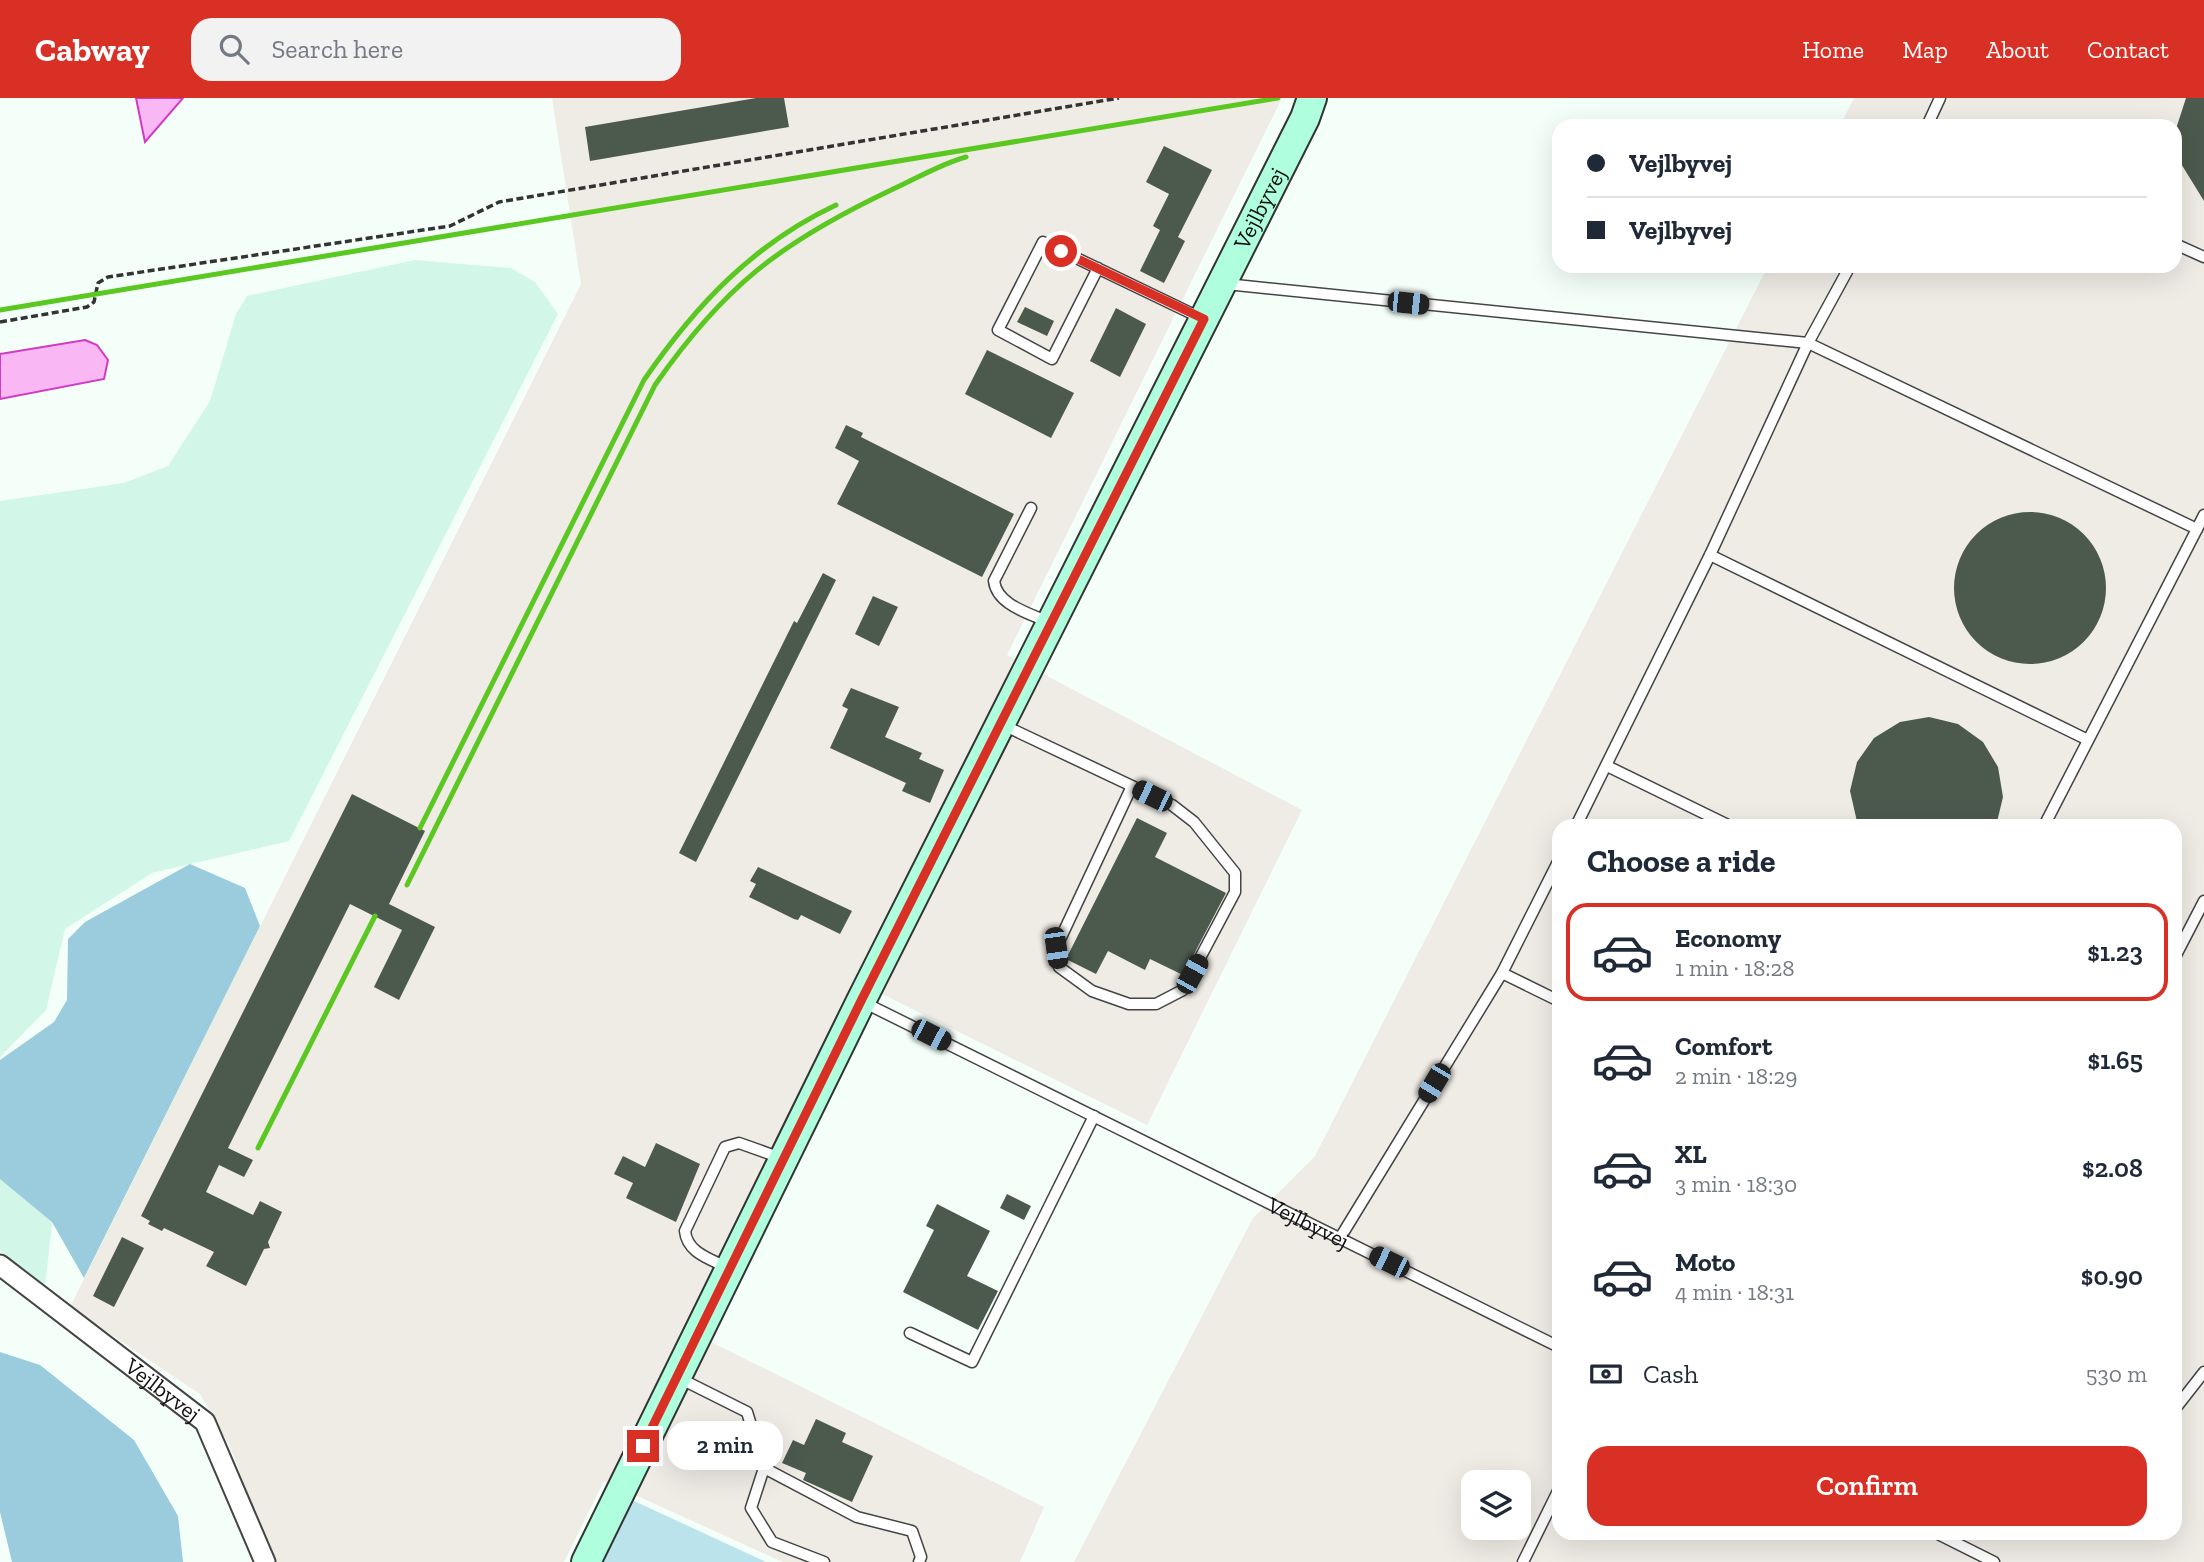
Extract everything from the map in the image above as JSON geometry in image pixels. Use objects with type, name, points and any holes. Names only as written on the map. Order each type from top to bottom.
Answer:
[{"type":"street","name":"Vejlbyvej","points":[[586,1562],[861,1001],[1222,284],[1312,98]]},
{"type":"street","name":"Vejlbyvej","points":[[0,1265],[205,1422],[265,1562]]},
{"type":"lane","points":[[1931,119],[1940,98]]},
{"type":"lane","points":[[1098,268],[1052,359],[998,330],[1043,242],[1098,268],[1204,319]]},
{"type":"lane","points":[[2182,247],[2204,257]]},
{"type":"lane","points":[[1580,819],[1710,555],[1808,343],[1846,273]]},
{"type":"lane","points":[[1222,284],[1808,343],[2197,529]]},
{"type":"lane","points":[[1031,508],[994,582],[995,591],[1004,600],[1051,624]]},
{"type":"lane","points":[[2048,819],[2204,515]]},
{"type":"lane","points":[[1710,555],[2088,740]]},
{"type":"lane","points":[[1001,724],[1132,786],[1172,805],[1195,822],[1235,873],[1235,892],[1183,990],[1156,1004],[1129,1004],[1092,991],[1059,967],[1056,948],[1132,786]]},
{"type":"lane","points":[[1607,766],[1716,819]]},
{"type":"lane","points":[[1340,1238],[1502,973],[1552,873]]},
{"type":"lane","points":[[2182,943],[2204,901]]},
{"type":"lane","points":[[1502,973],[1552,998]]},
{"type":"lane","name":"Vejlbyvej","points":[[861,1001],[1552,1344]]},
{"type":"lane","points":[[910,1333],[972,1362],[1094,1116]]},
{"type":"lane","points":[[730,1269],[693,1250],[686,1240],[685,1231],[724,1147],[739,1143],[762,1149],[784,1160]]},
{"type":"lane","points":[[2182,1400],[2204,1372]]},
{"type":"lane","points":[[677,1377],[747,1412],[764,1468],[751,1508],[772,1542],[824,1562]]},
{"type":"lane","points":[[764,1468],[857,1517],[912,1531],[921,1558],[919,1562]]},
{"type":"lane","points":[[1523,1562],[1552,1503]]},
{"type":"lane","points":[[1950,1540],[1994,1562]]},
{"type":"path","points":[[0,322],[87,307],[94,302],[97,283],[108,277],[450,226],[499,202],[1118,98]]},
{"type":"shaded area","points":[[136,98],[183,98],[145,142]]},
{"type":"shaded area","points":[[552,98],[1282,98],[1007,655],[1302,810],[1147,1125],[882,994],[709,1341],[1044,1507],[1020,1562],[783,1562],[604,1481],[564,1562],[274,1562],[230,1447],[200,1394],[70,1307],[581,284]]},
{"type":"shaded area","points":[[1854,98],[2204,98],[2204,1562],[1074,1562],[1253,1218],[1315,1156],[1764,273],[2182,273],[2182,119],[1844,119]]},
{"type":"shaded area","points":[[85,340],[97,345],[108,360],[104,379],[0,399],[0,354]]},
{"type":"shaded area","points":[[190,864],[245,888],[260,926],[84,1278],[52,1222],[0,1179],[0,1060],[54,1022],[67,1000],[68,939],[85,922]]},
{"type":"shaded area","points":[[0,1352],[40,1365],[134,1440],[178,1516],[183,1562],[12,1562],[0,1512]]},
{"type":"shaded area","points":[[632,1500],[766,1562],[601,1562]]},
{"type":"green space","points":[[415,260],[511,268],[535,282],[558,314],[289,841],[152,873],[65,929],[46,1010],[0,1057],[0,501],[124,483],[168,466],[210,401],[236,314],[247,296]]},
{"type":"green space","points":[[0,1178],[53,1218],[45,1285],[0,1251]]},
{"type":"building","points":[[756,98],[784,98],[789,127],[590,161],[585,127]]},
{"type":"building","points":[[2186,98],[2204,98],[2204,201],[2182,165],[2182,119],[2179,119]]},
{"type":"building","points":[[1164,146],[1212,170],[1178,237],[1185,241],[1164,283],[1140,271],[1160,230],[1153,226],[1169,194],[1146,182]]},
{"type":"building","points":[[1025,307],[1054,321],[1047,336],[1017,322]]},
{"type":"building","points":[[1116,308],[1146,324],[1120,377],[1090,361]]},
{"type":"building","points":[[987,350],[1074,393],[1051,438],[965,394]]},
{"type":"building","points":[[846,425],[863,433],[861,437],[1014,514],[982,577],[837,504],[859,461],[835,448]]},
{"type":"building","points":[[2030,512],[2059,518],[2083,535],[2100,559],[2106,588],[2100,617],[2083,641],[2059,658],[2030,664],[2001,658],[1977,641],[1960,617],[1954,588],[1960,559],[1977,535],[2001,518]]},
{"type":"building","points":[[823,573],[836,580],[696,862],[679,853],[794,621],[797,623]]},
{"type":"building","points":[[873,596],[898,607],[879,646],[855,634]]},
{"type":"building","points":[[851,688],[899,707],[885,737],[922,753],[919,759],[944,770],[930,803],[902,791],[906,783],[830,748],[848,709],[842,706]]},
{"type":"building","points":[[1929,717],[1958,724],[1983,742],[1998,767],[2003,797],[1998,819],[1856,819],[1850,791],[1857,762],[1874,738],[1900,722]]},
{"type":"building","points":[[352,794],[425,831],[389,904],[435,927],[399,1000],[374,987],[402,930],[350,904],[228,1148],[253,1160],[244,1177],[219,1165],[206,1192],[253,1215],[260,1201],[282,1212],[268,1242],[270,1248],[264,1249],[246,1286],[206,1266],[214,1252],[164,1228],[162,1231],[148,1224],[150,1221],[141,1216]]},
{"type":"building","points":[[1137,818],[1167,833],[1155,857],[1226,893],[1183,975],[1150,959],[1145,970],[1108,951],[1096,974],[1066,959]]},
{"type":"building","points":[[758,867],[852,911],[840,934],[801,915],[798,920],[794,919],[749,897],[756,884],[750,881]]},
{"type":"building","points":[[656,1143],[700,1164],[676,1222],[626,1198],[633,1183],[614,1174],[623,1156],[645,1167]]},
{"type":"building","points":[[1007,1194],[1031,1206],[1024,1220],[1000,1208]]},
{"type":"building","points":[[937,1204],[990,1231],[967,1276],[998,1291],[978,1330],[903,1292],[934,1230],[926,1226]]},
{"type":"building","points":[[122,1237],[144,1248],[114,1307],[93,1296]]},
{"type":"building","points":[[816,1419],[846,1433],[842,1442],[873,1456],[852,1502],[803,1480],[806,1473],[782,1463],[793,1440],[804,1445]]},
{"type":"railway","points":[[0,310],[1278,98]]},
{"type":"railway","points":[[407,885],[655,385],[680,350],[731,294],[785,249],[850,210],[966,157]]},
{"type":"railway","points":[[420,828],[644,380],[684,327],[728,279],[778,238],[836,205]]},
{"type":"railway","points":[[258,1148],[375,916]]},
{"type":"route","points":[[643,1446],[861,1001],[1204,319],[1061,251]]}]
